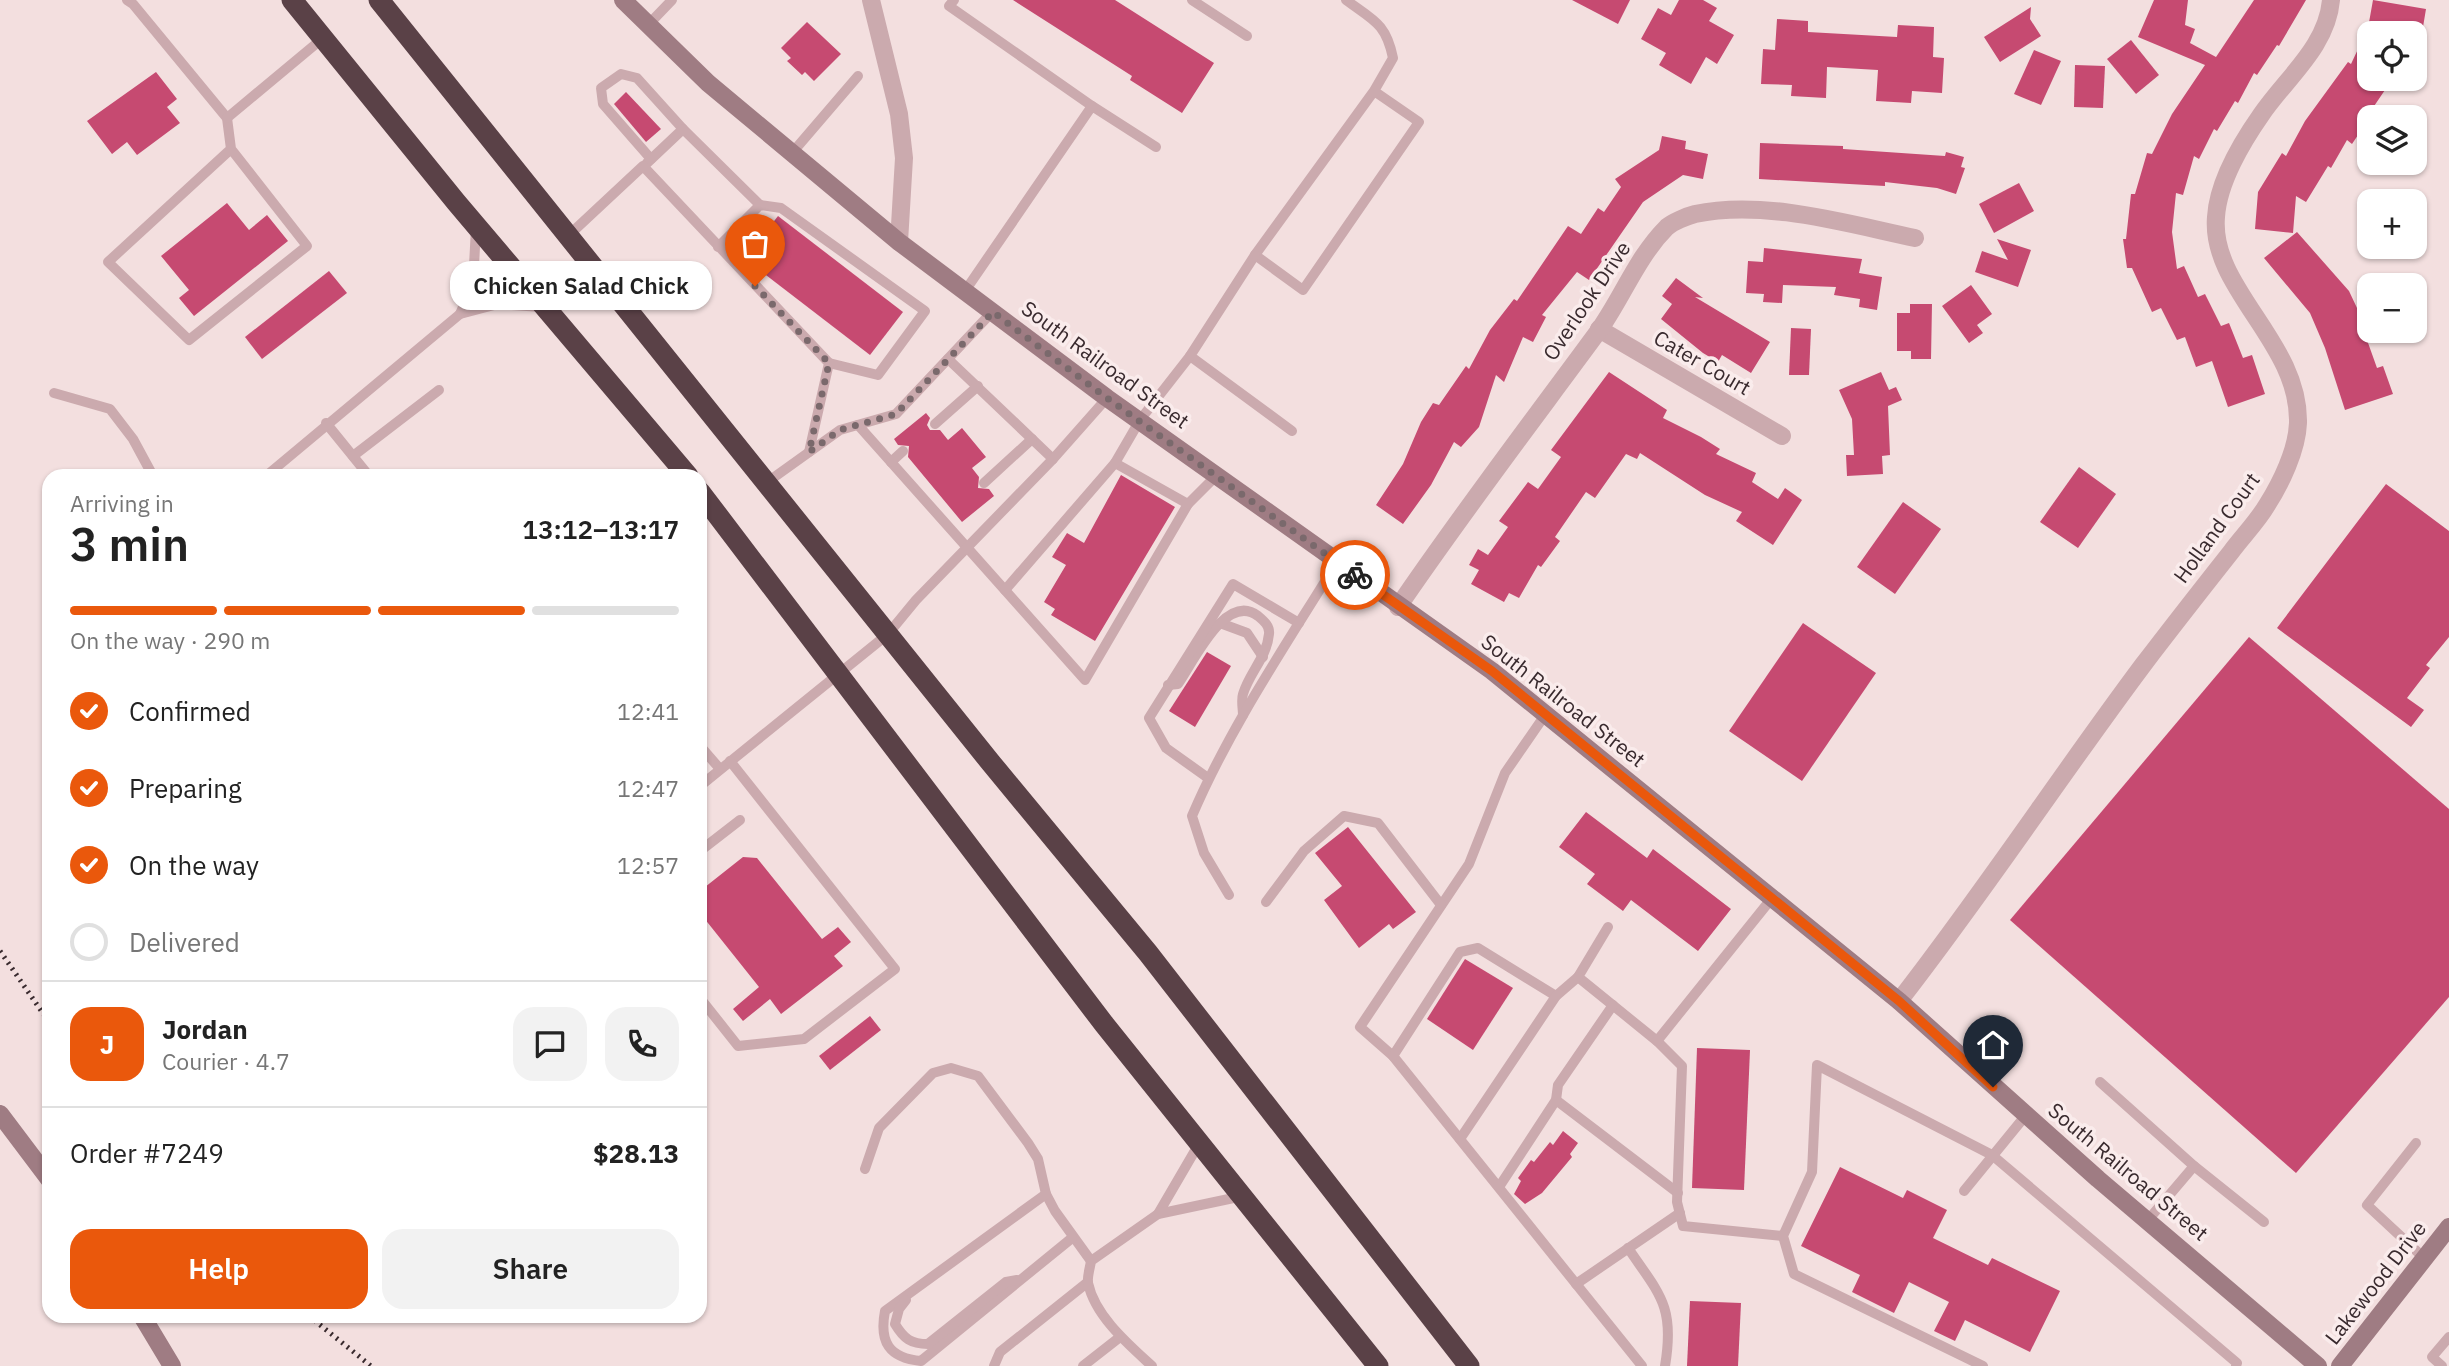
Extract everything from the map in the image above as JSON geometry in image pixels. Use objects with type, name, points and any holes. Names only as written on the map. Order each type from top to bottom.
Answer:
[{"type":"highway","points":[[292,0],[476,226],[682,469]]},
{"type":"highway","points":[[379,0],[1198,1016],[1469,1366]]},
{"type":"highway","points":[[707,501],[1036,936],[1378,1366]]},
{"type":"street","name":"South Railroad Street","points":[[623,0],[708,83],[899,242],[1107,398],[1398,607],[1492,671],[1899,1001],[2025,1115],[2318,1366]]},
{"type":"street","points":[[871,0],[899,114],[904,158],[899,242]]},
{"type":"street","name":"Holland Court","points":[[1899,1001],[1961,922],[2142,666],[2266,506],[2287,467],[2298,424],[2292,380],[2273,340],[2225,263],[2217,240],[2216,217],[2220,194],[2239,154],[2261,115],[2316,44],[2326,24],[2331,0]]},
{"type":"street","name":"Overlook Drive","points":[[1398,607],[1460,515],[1599,329],[1637,264],[1669,225],[1695,214],[1741,210],[1809,215],[1915,238]]},
{"type":"street","name":"Cater Court","points":[[1599,329],[1782,436]]},
{"type":"street","points":[[0,1114],[42,1170]]},
{"type":"street","name":"Lakewood Drive","points":[[2340,1366],[2449,1227]]},
{"type":"street","points":[[146,1323],[172,1366]]},
{"type":"lane","points":[[127,0],[227,118],[231,149],[307,246],[189,340],[108,262],[231,149]]},
{"type":"lane","points":[[648,25],[672,0]]},
{"type":"lane","points":[[954,0],[949,6],[1092,106],[1156,147]]},
{"type":"lane","points":[[1192,0],[1247,36]]},
{"type":"lane","points":[[1006,590],[1115,463],[1140,420],[1190,356],[1255,255],[1374,91],[1393,58],[1388,35],[1377,22],[1346,0]]},
{"type":"lane","points":[[227,118],[323,38]]},
{"type":"lane","points":[[621,74],[637,78],[683,129],[760,205],[781,208],[925,311],[878,375],[829,363],[718,247],[648,163],[603,104],[601,88],[621,74]]},
{"type":"lane","points":[[792,153],[858,76]]},
{"type":"lane","points":[[1255,255],[1303,290],[1419,122],[1374,91]]},
{"type":"lane","points":[[965,291],[1092,106]]},
{"type":"lane","points":[[568,236],[683,129]]},
{"type":"lane","points":[[718,247],[760,205]]},
{"type":"lane","points":[[460,314],[473,284],[476,226]]},
{"type":"lane","points":[[275,469],[326,423],[460,314],[498,303],[545,307]]},
{"type":"lane","points":[[766,483],[840,430],[896,414],[993,312]]},
{"type":"lane","points":[[1190,356],[1292,431]]},
{"type":"lane","points":[[948,359],[1053,459]]},
{"type":"lane","points":[[809,452],[829,363]]},
{"type":"lane","points":[[935,424],[978,386]]},
{"type":"lane","points":[[353,456],[439,390]]},
{"type":"lane","points":[[54,393],[110,409],[133,439],[149,469]]},
{"type":"lane","points":[[707,780],[888,634],[916,600],[1053,459],[1107,398]]},
{"type":"lane","points":[[326,423],[363,469]]},
{"type":"lane","points":[[858,425],[1085,680],[1188,505],[1216,475]]},
{"type":"lane","points":[[984,483],[1032,439]]},
{"type":"lane","points":[[891,462],[903,451]]},
{"type":"lane","points":[[1115,463],[1188,505]]},
{"type":"lane","points":[[942,518],[952,510]]},
{"type":"lane","points":[[1230,895],[1203,853],[1192,817],[1208,778],[1243,715],[1337,562]]},
{"type":"lane","points":[[1208,778],[1166,748],[1149,718],[1168,685],[1233,584],[1299,623]]},
{"type":"lane","points":[[1168,685],[1178,684],[1224,616],[1237,609],[1251,611],[1266,622],[1269,632],[1263,657],[1242,695],[1243,715]]},
{"type":"lane","points":[[1220,623],[1247,633],[1263,657]]},
{"type":"lane","points":[[1545,715],[1505,773],[1469,864],[1360,1027],[1393,1056],[1642,1366]]},
{"type":"lane","points":[[707,754],[720,769]]},
{"type":"lane","points":[[707,1007],[738,1046],[804,1039],[895,969],[730,761]]},
{"type":"lane","points":[[1266,902],[1304,851],[1344,816],[1378,823],[1441,905]]},
{"type":"lane","points":[[707,845],[740,821]]},
{"type":"lane","points":[[1657,1041],[1772,898]]},
{"type":"lane","points":[[1460,1139],[1556,996],[1578,977],[1608,927]]},
{"type":"lane","points":[[1393,1056],[1460,952],[1478,948],[1556,996]]},
{"type":"lane","points":[[1578,977],[1657,1041],[1682,1066],[1678,1193],[1683,1226],[1783,1236]]},
{"type":"lane","points":[[1499,1187],[1556,1100],[1558,1085],[1613,1005]]},
{"type":"lane","points":[[1983,1366],[1794,1274],[1783,1236],[1812,1171],[1817,1065],[1992,1155],[2237,1363],[2236,1366]]},
{"type":"lane","points":[[865,1169],[879,1128],[933,1073],[951,1068],[978,1076],[1038,1159],[1046,1194],[1072,1238],[1091,1261]]},
{"type":"lane","points":[[2100,1082],[2194,1166],[2264,1222]]},
{"type":"lane","points":[[1556,1100],[1678,1193]]},
{"type":"lane","points":[[1964,1191],[2025,1115]]},
{"type":"lane","points":[[1158,1214],[1199,1142]]},
{"type":"lane","points":[[2416,1143],[2367,1205],[2424,1258]]},
{"type":"lane","points":[[2148,1220],[2194,1166]]},
{"type":"lane","points":[[1046,1194],[885,1311],[881,1331],[890,1349],[906,1360],[921,1361],[1072,1238]]},
{"type":"lane","points":[[1152,1366],[1120,1337],[1099,1306],[1088,1282],[1091,1261],[1158,1214],[1243,1196]]},
{"type":"lane","points":[[1576,1284],[1680,1213]]},
{"type":"lane","points":[[1628,1248],[1668,1311],[1669,1339],[1665,1366]]},
{"type":"lane","points":[[914,1290],[899,1309],[895,1324],[902,1336],[913,1344],[928,1345],[1006,1283],[1020,1280]]},
{"type":"lane","points":[[994,1366],[1000,1352],[1088,1282]]},
{"type":"lane","points":[[1083,1366],[1120,1337]]},
{"type":"lane","points":[[2442,1366],[2432,1357],[2449,1337]]},
{"type":"building","points":[[1013,0],[1115,0],[1214,63],[1182,113],[1130,80],[1132,76]]},
{"type":"building","points":[[1572,0],[1630,0],[1618,24]]},
{"type":"building","points":[[1679,0],[1703,0],[1717,8],[1709,21],[1734,35],[1717,64],[1706,57],[1691,84],[1659,65],[1666,53],[1641,39],[1658,8],[1671,15]]},
{"type":"building","points":[[2154,0],[2188,0],[2185,25],[2195,29],[2190,43],[2216,57],[2254,0],[2306,0],[2279,46],[2277,45],[2257,75],[2254,73],[2238,103],[2235,101],[2217,131],[2214,129],[2199,159],[2194,156],[2183,195],[2176,193],[2172,232],[2177,269],[2184,266],[2198,297],[2205,294],[2221,326],[2229,323],[2243,358],[2252,355],[2265,394],[2228,407],[2212,361],[2196,367],[2185,337],[2177,340],[2161,308],[2152,312],[2132,268],[2127,268],[2123,239],[2126,239],[2131,194],[2135,194],[2147,153],[2152,154],[2172,114],[2205,65],[2138,37]]},
{"type":"building","points":[[2373,0],[2426,9],[2424,21],[2369,21]]},
{"type":"building","points":[[2031,7],[2030,19],[2041,36],[2000,62],[1984,37]]},
{"type":"building","points":[[1777,19],[1808,21],[1808,32],[1897,37],[1898,25],[1934,27],[1933,57],[1944,58],[1942,93],[1912,91],[1911,103],[1876,101],[1878,70],[1827,67],[1826,98],[1791,96],[1792,85],[1761,84],[1763,49],[1775,50]]},
{"type":"building","points":[[807,22],[841,54],[814,81],[805,72],[802,75],[787,61],[791,58],[781,48]]},
{"type":"building","points":[[2131,40],[2159,75],[2136,94],[2107,59]]},
{"type":"building","points":[[2034,50],[2061,61],[2041,105],[2014,94]]},
{"type":"building","points":[[2357,51],[2357,91],[2384,91],[2375,105],[2357,105],[2357,136],[2352,144],[2347,140],[2306,202],[2296,196],[2293,233],[2255,229],[2258,192],[2282,153],[2286,156],[2305,121],[2348,62],[2351,64]]},
{"type":"building","points":[[2075,65],[2105,66],[2103,108],[2074,107]]},
{"type":"building","points":[[156,72],[177,99],[167,107],[180,123],[137,155],[127,142],[112,154],[87,121]]},
{"type":"building","points":[[626,92],[661,129],[646,142],[614,104]]},
{"type":"building","points":[[1662,136],[1686,141],[1685,149],[1708,154],[1703,179],[1683,175],[1643,202],[1589,280],[1577,272],[1542,315],[1546,317],[1533,342],[1523,337],[1504,382],[1496,375],[1479,427],[1461,447],[1454,442],[1431,485],[1403,524],[1376,505],[1403,464],[1421,422],[1433,403],[1439,405],[1466,366],[1469,369],[1490,330],[1514,299],[1517,301],[1568,226],[1581,234],[1598,208],[1604,212],[1621,187],[1615,179],[1659,150]]},
{"type":"building","points":[[1760,143],[1843,146],[1843,149],[1945,156],[1946,152],[1964,157],[1961,167],[1965,168],[1956,194],[1937,188],[1885,182],[1885,186],[1759,179]]},
{"type":"building","points":[[2019,183],[2034,211],[1994,233],[1979,204]]},
{"type":"building","points":[[227,203],[249,230],[267,215],[288,241],[194,316],[179,298],[189,290],[161,256]]},
{"type":"building","points":[[778,216],[903,312],[870,355],[745,259]]},
{"type":"building","points":[[2297,232],[2349,291],[2357,308],[2357,343],[2368,343],[2377,368],[2383,366],[2393,394],[2345,410],[2325,348],[2310,313],[2264,258]]},
{"type":"building","points":[[1997,239],[2031,250],[2018,287],[1975,272],[1982,251],[2008,260]]},
{"type":"building","points":[[1764,248],[1862,259],[1859,273],[1882,277],[1877,310],[1859,307],[1860,299],[1834,295],[1836,287],[1783,285],[1782,303],[1763,302],[1764,294],[1746,293],[1748,261],[1763,262]]},
{"type":"building","points":[[329,271],[347,293],[262,359],[245,337]]},
{"type":"building","points":[[1676,278],[1703,298],[1695,297],[1770,342],[1751,373],[1722,355],[1718,362],[1703,353],[1661,319],[1672,304],[1662,296]]},
{"type":"building","points":[[1971,285],[1992,314],[1977,325],[1983,333],[1969,343],[1942,306]]},
{"type":"building","points":[[1910,304],[1932,304],[1931,359],[1911,359],[1911,351],[1897,351],[1897,313],[1910,313]]},
{"type":"building","points":[[1791,328],[1811,329],[1809,375],[1789,375]]},
{"type":"building","points":[[1609,372],[1667,410],[1663,418],[1720,449],[1716,454],[1756,473],[1752,482],[1778,499],[1785,488],[1802,500],[1773,545],[1736,521],[1742,512],[1705,495],[1640,453],[1637,459],[1626,454],[1595,498],[1586,492],[1555,537],[1560,541],[1541,567],[1538,565],[1519,598],[1509,593],[1504,602],[1471,584],[1479,570],[1469,565],[1478,549],[1488,555],[1508,527],[1499,521],[1528,482],[1538,489],[1561,457],[1551,450]]},
{"type":"building","points":[[1881,372],[1889,390],[1896,387],[1902,400],[1888,406],[1890,455],[1882,456],[1883,474],[1847,476],[1846,455],[1854,455],[1852,419],[1839,390]]},
{"type":"building","points":[[926,413],[930,418],[927,425],[930,430],[940,430],[948,440],[962,428],[986,457],[972,468],[979,477],[978,488],[989,489],[994,496],[962,522],[908,457],[909,446],[898,445],[894,439]]},
{"type":"building","points":[[2079,467],[2116,494],[2078,548],[2040,522]]},
{"type":"building","points":[[1121,475],[1175,507],[1095,641],[1051,615],[1055,609],[1044,602],[1066,565],[1052,557],[1067,533],[1084,543]]},
{"type":"building","points":[[2386,484],[2449,531],[2449,637],[2426,665],[2430,668],[2407,698],[2424,710],[2411,727],[2277,628]]},
{"type":"building","points":[[1903,502],[1941,529],[1895,594],[1857,567]]},
{"type":"building","points":[[1803,623],[1876,673],[1802,781],[1729,731]]},
{"type":"building","points":[[2249,637],[2449,809],[2449,997],[2296,1173],[2010,920]]},
{"type":"building","points":[[1207,652],[1231,666],[1195,727],[1169,711]]},
{"type":"building","points":[[1586,812],[1647,858],[1653,849],[1731,909],[1698,951],[1631,900],[1623,911],[1587,884],[1595,874],[1559,847]]},
{"type":"building","points":[[1348,827],[1416,912],[1393,929],[1389,924],[1359,948],[1324,900],[1342,886],[1315,853]]},
{"type":"building","points":[[743,857],[757,858],[822,939],[838,927],[851,942],[834,956],[843,966],[781,1014],[770,999],[743,1021],[733,1009],[759,987],[707,922],[707,885]]},
{"type":"building","points":[[1465,959],[1513,988],[1473,1050],[1427,1019]]},
{"type":"building","points":[[870,1016],[881,1030],[830,1070],[819,1056]]},
{"type":"building","points":[[1697,1048],[1750,1050],[1744,1190],[1692,1188]]},
{"type":"building","points":[[1563,1131],[1578,1143],[1570,1154],[1572,1157],[1542,1193],[1525,1204],[1514,1194],[1521,1181],[1518,1178],[1531,1160],[1534,1162],[1550,1142],[1553,1145]]},
{"type":"building","points":[[1840,1167],[1903,1198],[1907,1190],[1947,1210],[1933,1238],[1988,1265],[1992,1258],[2060,1291],[2030,1352],[1965,1320],[1955,1341],[1934,1331],[1949,1302],[1909,1282],[1894,1313],[1852,1292],[1860,1275],[1801,1246]]},
{"type":"building","points":[[1690,1301],[1741,1303],[1738,1366],[1687,1366]]},
{"type":"railway","points":[[0,951],[42,1012]]},
{"type":"railway","points":[[318,1323],[371,1366]]},
{"type":"way so far","points":[[755,286],[829,363],[809,452],[840,430],[896,414],[993,312],[1107,398],[1355,575]]},
{"type":"place","name":"Chicken Salad Chick","points":[[755,286]]},
{"type":"route","points":[[1355,575],[1492,671],[1899,1001],[1993,1087]]}]
